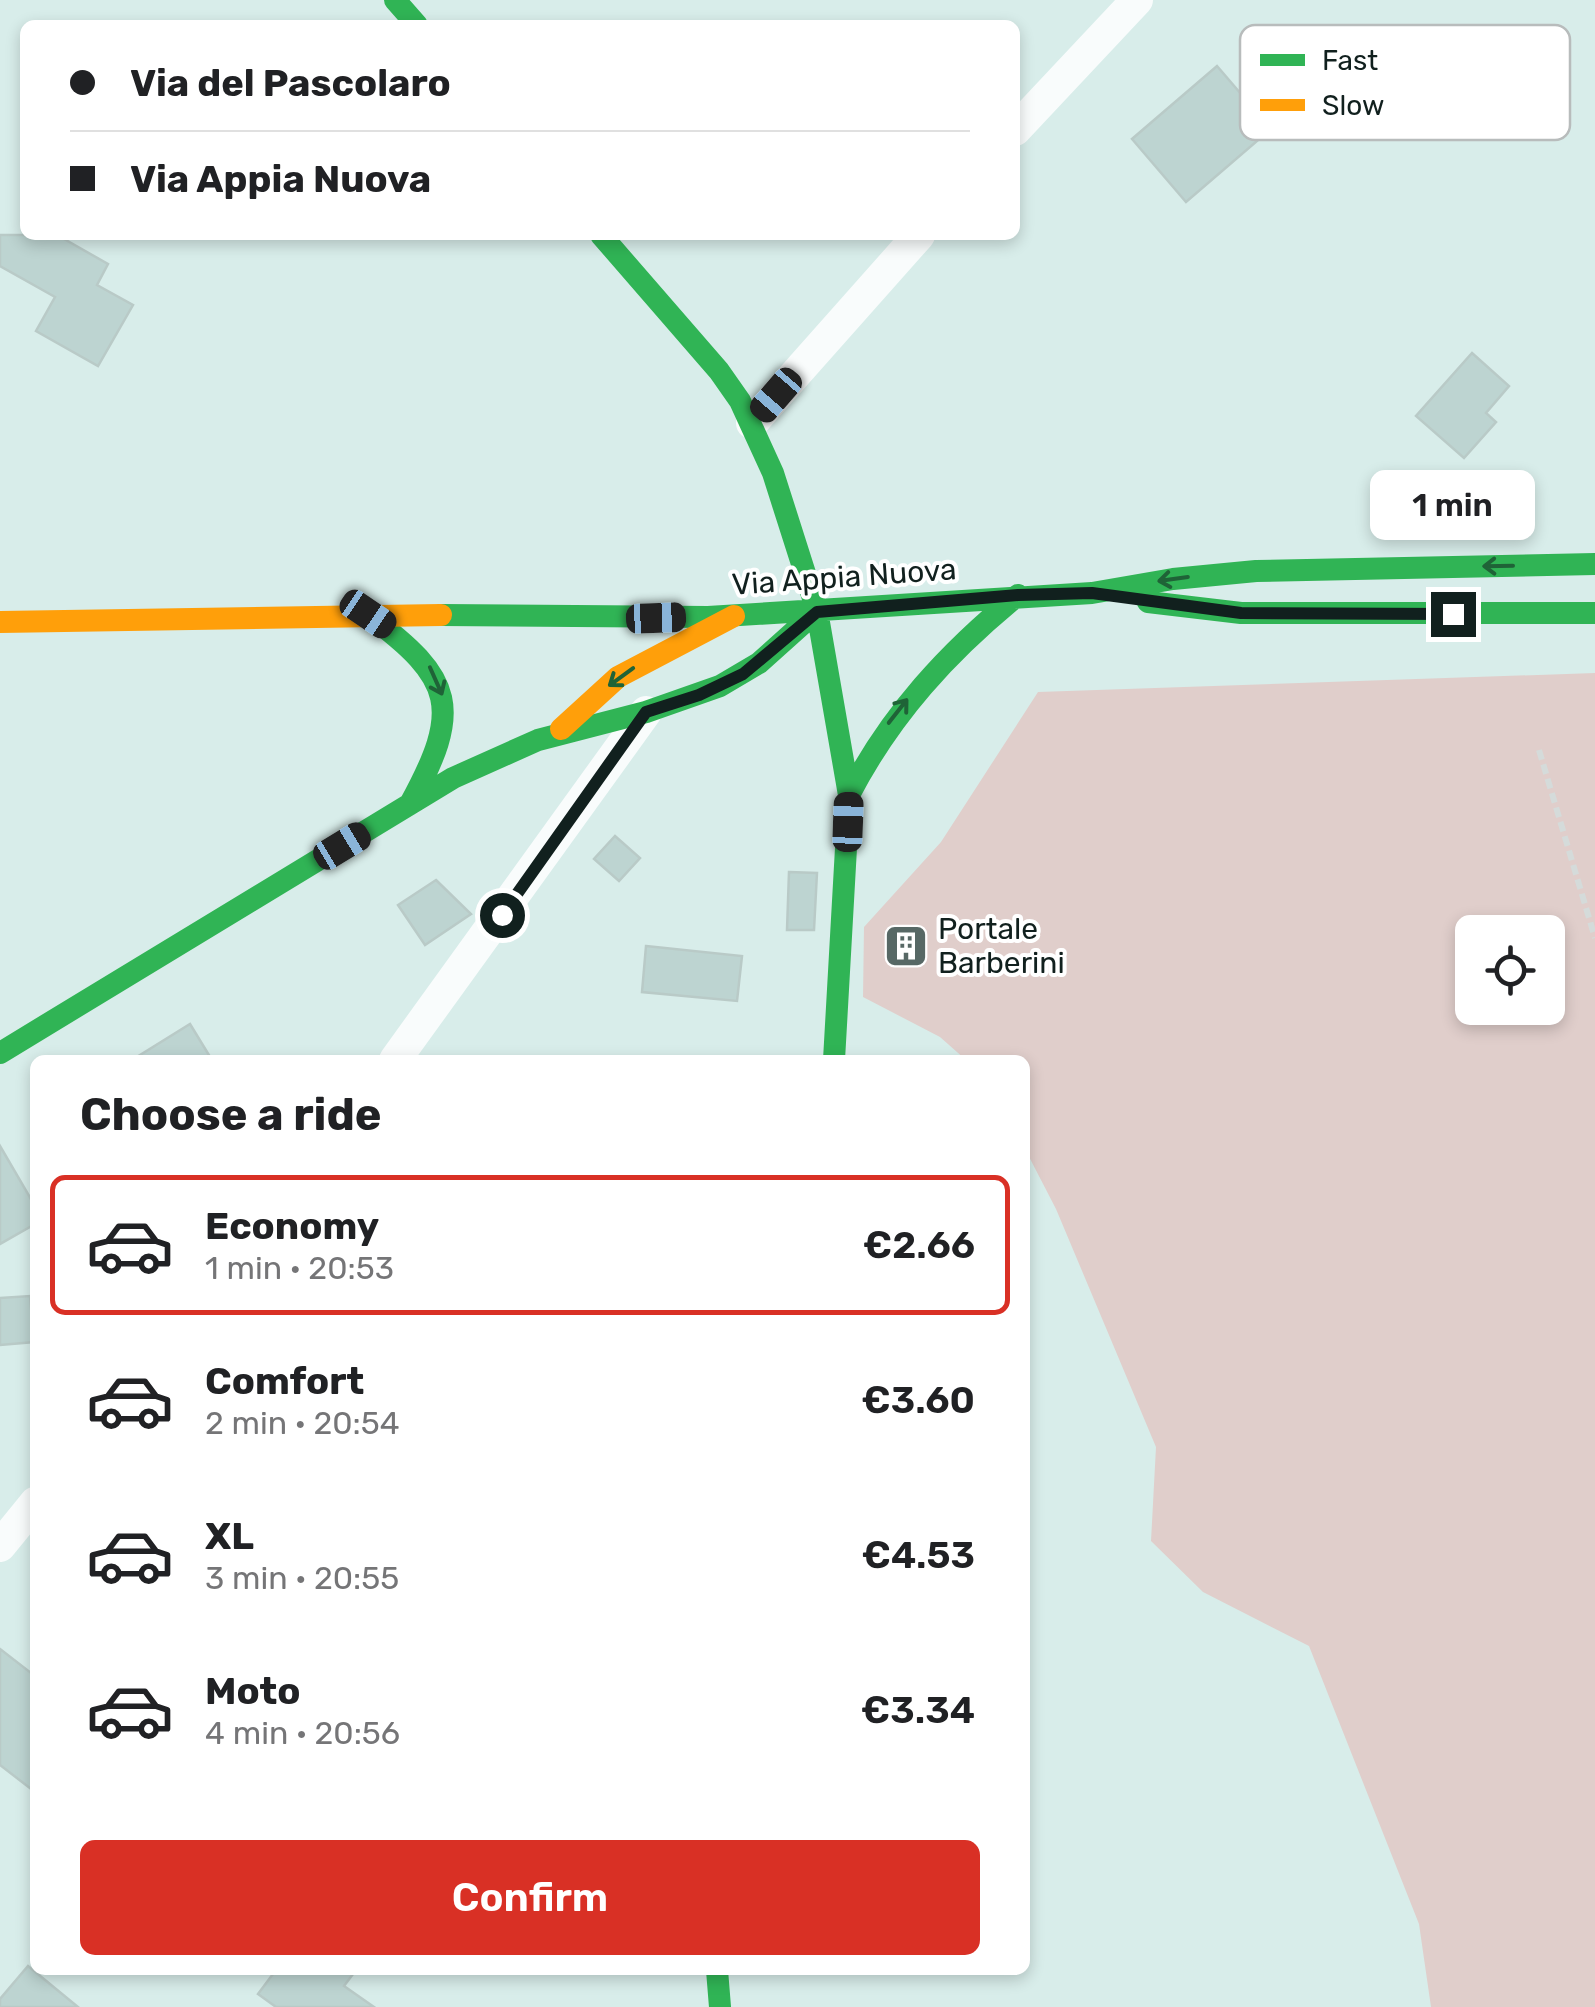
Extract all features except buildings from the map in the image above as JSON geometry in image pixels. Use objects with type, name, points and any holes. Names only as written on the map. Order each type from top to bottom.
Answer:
[{"type":"main road","points":[[395,0],[413,20]]},
{"type":"main road","points":[[604,240],[719,370],[752,423],[773,473],[817,612],[837,708],[849,795],[834,1055]]},
{"type":"main road","name":"Via Appia Nuova","points":[[0,622],[368,614],[656,618],[817,612],[1018,595],[1092,593],[1173,578],[1256,571],[1595,564]]},
{"type":"main road","name":"Via Appia Nuova","points":[[1092,593],[1241,613],[1595,613]]},
{"type":"main road","points":[[849,795],[878,739],[914,690],[965,637],[1018,595]]},
{"type":"main road","points":[[0,1054],[489,760],[556,734],[699,695],[743,674],[817,612]]},
{"type":"main road","points":[[368,614],[420,654],[438,678],[444,702],[436,754],[410,804]]},
{"type":"main road","points":[[556,734],[618,677],[662,650],[737,615]]},
{"type":"main road","points":[[717,1975],[720,2007]]},
{"type":"street","points":[[1020,125],[1137,0]]},
{"type":"street","points":[[752,423],[915,240]]},
{"type":"street","points":[[400,1055],[646,712]]},
{"type":"street","points":[[0,1546],[30,1510]]},
{"type":"street","points":[[698,2007],[714,1975]]},
{"type":"path","points":[[1538,750],[1595,938]]},
{"type":"shaded area","points":[[1595,673],[1595,2007],[1431,2007],[1419,1924],[1309,1646],[1203,1592],[1151,1541],[1156,1447],[1056,1209],[1030,1159],[1030,1055],[960,1055],[940,1037],[863,997],[864,927],[941,842],[1038,692]]},
{"type":"traffic: fast","points":[[395,0],[413,20]]},
{"type":"traffic: fast","points":[[605,240],[719,371],[740,401],[773,473],[817,611],[849,795],[834,1055]]},
{"type":"traffic: fast","points":[[441,615],[708,617],[1092,593],[1173,579],[1256,571],[1595,564]]},
{"type":"traffic: fast","points":[[849,795],[883,738],[923,686],[1018,595]]},
{"type":"traffic: fast","points":[[1148,602],[1241,613],[1595,613]]},
{"type":"traffic: fast","points":[[0,1053],[453,778],[538,740],[646,712],[720,686],[759,663],[817,611]]},
{"type":"traffic: fast","points":[[368,615],[419,658],[441,698],[443,719],[438,743],[410,804]]},
{"type":"traffic: fast","points":[[717,1975],[720,2007]]},
{"type":"traffic: slow","points":[[0,622],[441,615]]},
{"type":"traffic: slow","points":[[561,729],[618,677],[734,616]]},
{"type":"place","name":"Portale Barberini","points":[[906,946]]},
{"type":"route","points":[[502,915],[646,712],[699,695],[743,674],[817,612],[1018,595],[1092,593],[1241,613],[1453,614]]}]
